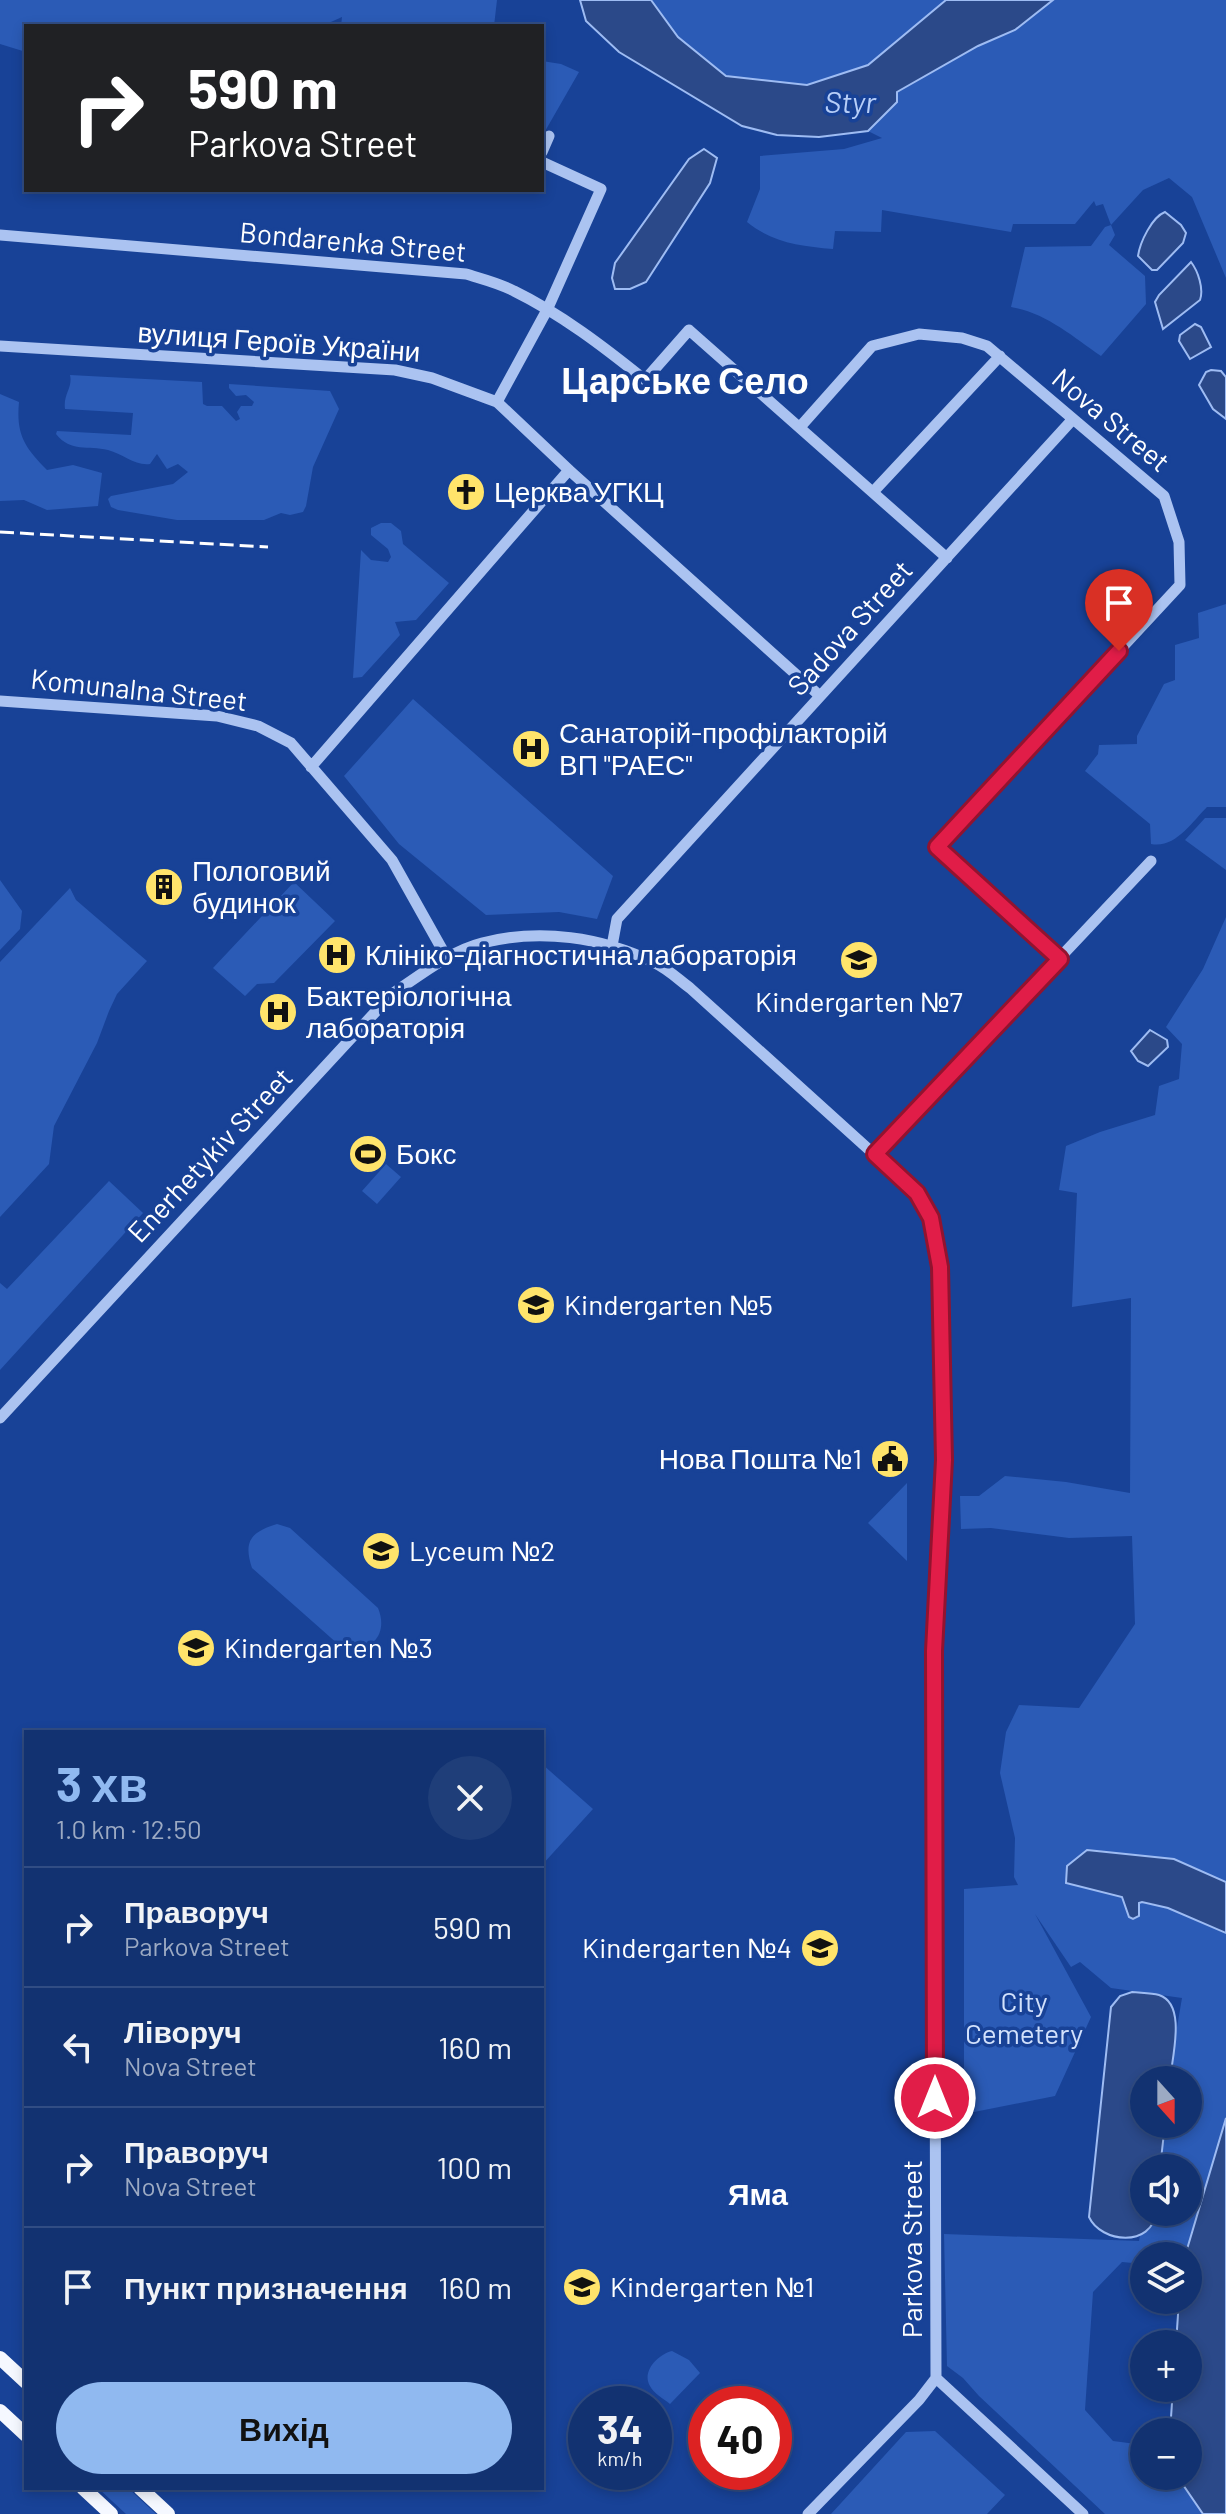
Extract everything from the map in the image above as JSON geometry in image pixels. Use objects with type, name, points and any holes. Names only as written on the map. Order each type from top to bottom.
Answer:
[{"type":"main road","points":[[0,2358],[24,2380]]},
{"type":"main road","points":[[0,2411],[24,2433]]},
{"type":"main road","points":[[85,2490],[111,2514]]},
{"type":"main road","points":[[142,2490],[168,2514]]},
{"type":"street","points":[[544,147],[549,136]]},
{"type":"street","points":[[497,402],[547,310],[601,189],[544,163]]},
{"type":"street","name":"Bondarenka Street","points":[[0,235],[466,274],[512,289],[606,349],[645,380],[689,330],[947,558]]},
{"type":"street","name":"Nova Street","points":[[800,427],[872,346],[919,334],[962,338],[987,346],[1000,356],[1164,496],[1179,542],[1180,585],[937,847],[1060,959]]},
{"type":"street","name":"вулиця Героїв України","points":[[0,346],[395,370],[432,378],[497,402],[820,696]]},
{"type":"street","points":[[873,492],[1000,356]]},
{"type":"street","name":"Sadova Street","points":[[612,946],[617,919],[1073,419]]},
{"type":"street","points":[[311,767],[569,470]]},
{"type":"street","name":"Komunalna Street","points":[[0,701],[217,716],[258,726],[291,743],[392,860],[447,958]]},
{"type":"street","points":[[875,1154],[1151,861]]},
{"type":"street","name":"Enerhetykiv Street","points":[[0,1418],[392,994],[447,958],[481,943],[534,936],[577,937],[612,946],[657,964],[690,988],[875,1154]]},
{"type":"street","name":"Parkova Street","points":[[875,1154],[917,1193],[931,1218],[940,1267],[944,1460],[934,1651],[933,1827],[936,2378]]},
{"type":"street","points":[[808,2514],[919,2400],[936,2378],[1083,2514]]},
{"type":"green space","points":[[0,0],[497,0],[494,24],[341,24],[342,17],[326,24],[24,24],[24,51],[0,44]]},
{"type":"green space","points":[[652,0],[946,0],[868,65],[807,85],[726,76],[678,37]]},
{"type":"green space","points":[[1053,0],[1226,0],[1226,278],[1192,197],[1169,178],[1143,190],[1111,225],[1103,204],[1096,206],[1094,201],[1075,224],[1013,224],[1011,232],[882,210],[881,232],[835,231],[833,249],[777,239],[747,222],[760,189],[760,156],[844,149],[882,138],[868,131],[897,102],[897,92],[978,46],[1015,30]]},
{"type":"green space","points":[[544,61],[579,72],[544,133]]},
{"type":"green space","points":[[1111,225],[1115,235],[1109,245],[1145,276],[1146,304],[1101,356],[1036,314],[1011,307],[1025,247],[1091,246],[1105,227]]},
{"type":"green space","points":[[70,375],[202,382],[203,404],[222,406],[236,421],[240,419],[237,412],[241,406],[252,406],[254,402],[246,395],[236,396],[229,384],[330,391],[339,409],[313,467],[303,512],[290,515],[281,513],[264,520],[177,520],[118,510],[111,507],[108,499],[173,484],[188,472],[178,464],[167,469],[157,454],[150,464],[139,463],[108,450],[68,444],[56,434],[57,431],[131,435],[133,413],[65,409]]},
{"type":"green space","points":[[0,394],[19,402],[20,432],[32,454],[47,470],[73,465],[102,473],[98,506],[47,510],[24,500],[0,501]]},
{"type":"green space","points":[[381,523],[391,523],[401,531],[403,544],[449,583],[416,620],[395,622],[400,635],[362,677],[353,678],[361,550],[371,560],[388,562],[391,557],[388,549],[371,535],[371,528]]},
{"type":"green space","points":[[1226,604],[1226,807],[1207,807],[1175,838],[1151,844],[1150,824],[1085,771],[1098,754],[1099,745],[1137,744],[1137,736],[1164,684],[1175,680],[1175,645],[1199,638],[1198,613]]},
{"type":"green space","points":[[413,699],[613,876],[597,919],[559,912],[486,915],[399,844],[344,776]]},
{"type":"green space","points":[[1205,818],[1226,818],[1226,870],[1185,840]]},
{"type":"green space","points":[[0,880],[22,911],[20,929],[0,950]]},
{"type":"green space","points":[[294,882],[335,921],[274,983],[257,984],[245,996],[213,968]]},
{"type":"green space","points":[[70,888],[76,900],[147,961],[117,994],[97,1043],[54,1126],[49,1164],[0,1217],[0,962]]},
{"type":"green space","name":"City Cemetery","points":[[1226,917],[1226,1882],[1174,1859],[1067,1866],[1066,1883],[1122,1897],[1129,1917],[1141,1902],[1168,1908],[1226,1933],[1226,2118],[1202,2199],[1202,2154],[1155,2154],[1157,2138],[1202,2138],[1202,2066],[1170,2066],[1182,1998],[1111,1988],[1080,1962],[1071,1967],[1035,1914],[1091,2017],[1055,2096],[964,2114],[964,1889],[1018,1885],[1014,1877],[1015,1838],[1000,1773],[1006,1732],[1019,1705],[1079,1708],[1135,1624],[1132,1536],[1069,1538],[991,1528],[961,1529],[960,1496],[979,1496],[1005,1476],[1130,1493],[1131,1298],[1072,1307],[1077,1193],[1059,1190],[1066,1146],[1155,1115],[1159,1086],[1179,1079],[1182,1044],[1166,1027],[1203,969]]},
{"type":"green space","points":[[386,1164],[401,1177],[377,1204],[362,1191]]},
{"type":"green space","points":[[109,1181],[143,1213],[0,1370],[0,1283],[7,1289]]},
{"type":"green space","points":[[907,1483],[907,1561],[868,1523]]},
{"type":"green space","points":[[277,1524],[290,1528],[378,1608],[381,1628],[374,1642],[359,1648],[339,1645],[252,1568],[248,1551],[251,1539],[261,1530]]},
{"type":"green space","points":[[544,1766],[593,1809],[544,1863]]},
{"type":"green space","points":[[1142,2226],[1194,2226],[1189,2242],[1130,2242],[1130,2263],[1122,2262],[1093,2292],[1085,2410],[1113,2441],[1130,2443],[1130,2490],[1187,2490],[1203,2514],[1105,2514],[947,2366],[944,2234],[1139,2241]]},
{"type":"green space","points":[[672,2351],[689,2360],[700,2373],[672,2402],[672,2386],[650,2386],[648,2380],[650,2369],[662,2356]]},
{"type":"green space","points":[[935,2431],[1005,2495],[987,2514],[831,2514],[906,2432]]},
{"type":"green space","points":[[100,2490],[130,2490],[156,2514],[126,2514]]},
{"type":"water","name":"Styr","points":[[580,0],[651,0],[678,37],[726,76],[807,85],[868,65],[946,0],[1053,0],[1015,30],[978,46],[897,92],[897,102],[868,131],[819,137],[777,135],[742,126],[619,52],[586,21]]},
{"type":"water","points":[[704,149],[717,158],[710,183],[646,282],[630,289],[615,289],[612,278],[615,263],[689,159]]},
{"type":"water","points":[[1165,212],[1186,233],[1183,243],[1157,270],[1152,270],[1138,256],[1139,250],[1151,224]]},
{"type":"water","points":[[1191,262],[1200,280],[1200,300],[1163,329],[1155,302]]},
{"type":"water","points":[[1195,324],[1201,327],[1211,347],[1190,359],[1179,341],[1180,335]]},
{"type":"water","points":[[1221,371],[1226,377],[1226,419],[1213,409],[1199,385],[1206,372]]},
{"type":"water","points":[[1150,1030],[1167,1040],[1168,1047],[1148,1066],[1138,1061],[1131,1051]]},
{"type":"water","points":[[1087,1850],[1174,1859],[1226,1882],[1226,1933],[1168,1908],[1142,1902],[1139,1903],[1139,1916],[1133,1919],[1129,1917],[1122,1897],[1066,1883],[1067,1866]]},
{"type":"water","points":[[1132,1992],[1159,1995],[1168,2000],[1173,2009],[1176,2032],[1172,2066],[1130,2066],[1130,2138],[1163,2138],[1162,2154],[1130,2154],[1130,2226],[1150,2226],[1146,2232],[1126,2238],[1104,2232],[1089,2217],[1111,2007],[1120,1996]]},
{"type":"water","points":[[1226,2118],[1226,2514],[1203,2514],[1187,2490],[1202,2490],[1202,2418],[1171,2418],[1172,2402],[1202,2402],[1202,2330],[1177,2330],[1178,2314],[1202,2314],[1202,2242],[1189,2242],[1194,2226],[1202,2226],[1202,2199]]},
{"type":"railway","points":[[0,532],[268,547]]},
{"type":"place","name":"Церква УГКЦ","points":[[466,492]]},
{"type":"place","name":"Санаторій-профілакторій ВП \"РАЕС\"","points":[[531,749]]},
{"type":"place","name":"Пологовий будинок","points":[[164,887]]},
{"type":"place","name":"Клініко-діагностична лабораторія","points":[[337,955]]},
{"type":"place","name":"Kindergarten №7","points":[[859,960]]},
{"type":"place","name":"Бактеріологічна лабораторія","points":[[278,1012]]},
{"type":"place","name":"Бокс","points":[[368,1154]]},
{"type":"place","name":"Kindergarten №5","points":[[536,1305]]},
{"type":"place","name":"Нова Пошта №1","points":[[890,1459]]},
{"type":"place","name":"Lyceum №2","points":[[381,1551]]},
{"type":"place","name":"Kindergarten №3","points":[[196,1648]]},
{"type":"place","name":"Kindergarten №4","points":[[820,1948]]},
{"type":"place","name":"Kindergarten №1","points":[[582,2287]]},
{"type":"district","name":"Царське Село","points":[[685,381]]},
{"type":"district","name":"Яма","points":[[758,2195]]},
{"type":"route","points":[[935,2098],[934,1651],[944,1460],[940,1267],[931,1218],[917,1193],[875,1154],[1060,959],[937,847],[1119,651]]}]
